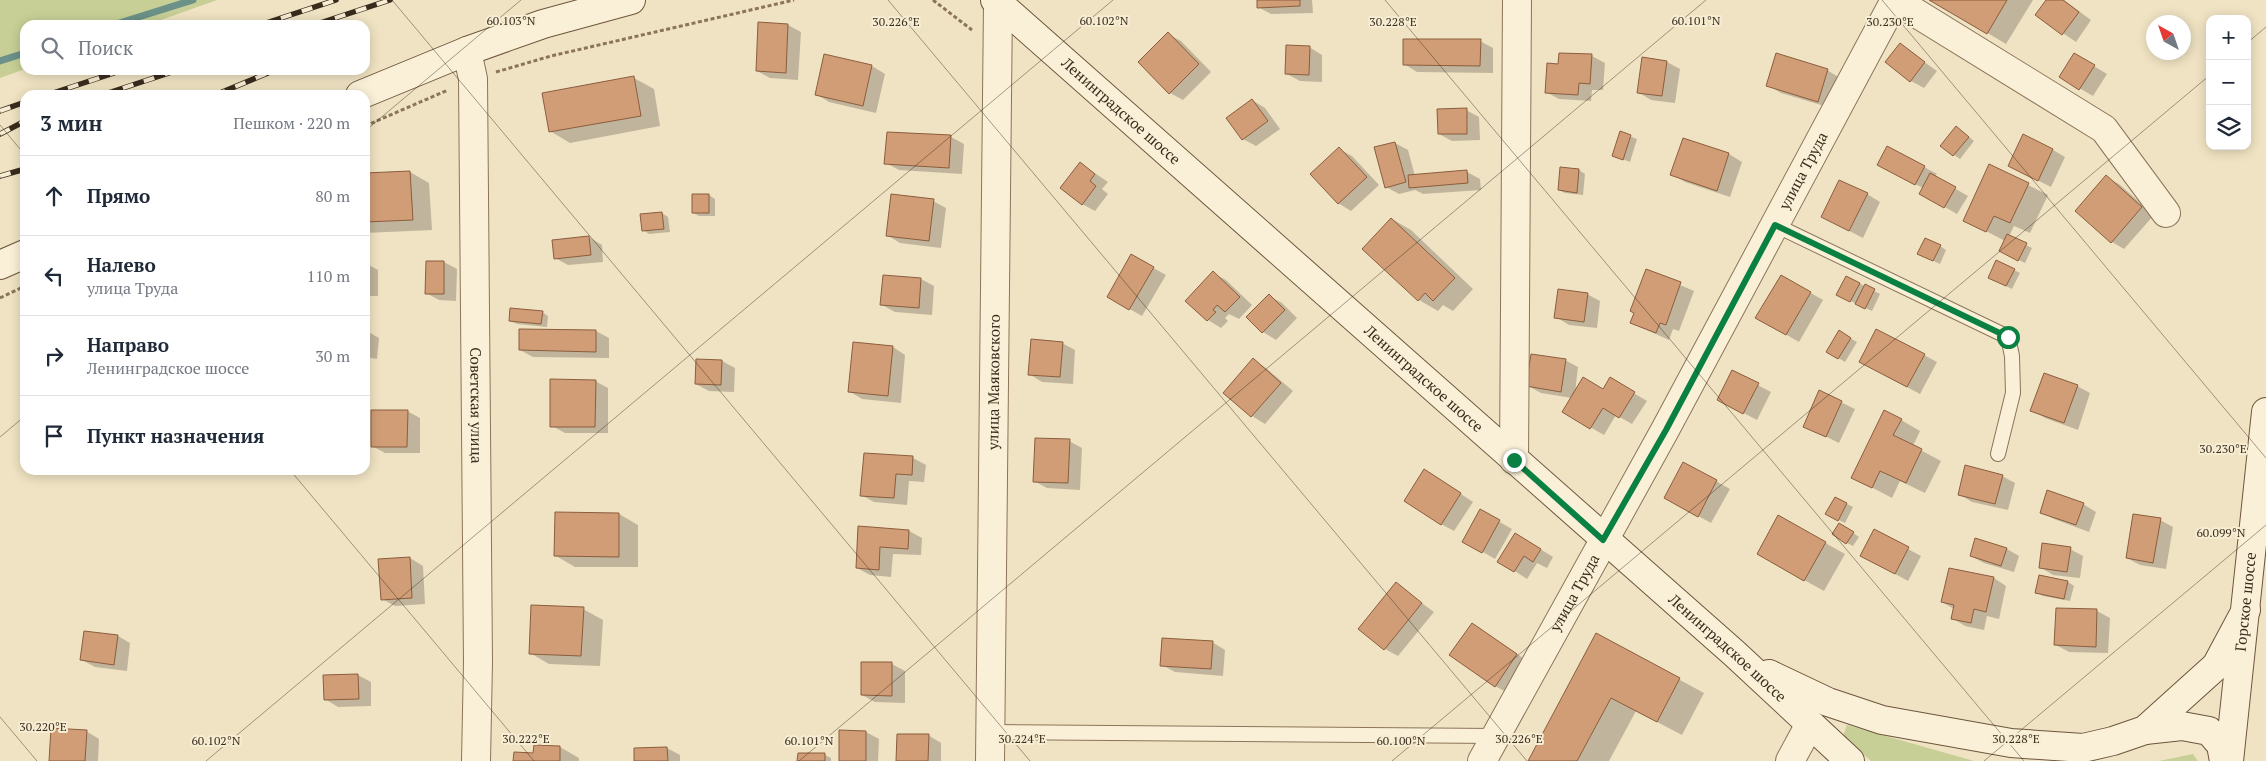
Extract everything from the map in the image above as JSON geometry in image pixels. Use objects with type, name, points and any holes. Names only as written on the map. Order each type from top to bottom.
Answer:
[{"type":"street","points":[[370,91],[467,51],[543,24],[632,0]]},
{"type":"street","points":[[1514,460],[1517,0]]},
{"type":"street","points":[[1895,0],[2104,129],[2166,212]]},
{"type":"street","name":"улица Труда","points":[[1482,761],[1603,540],[1666,430],[1895,0]]},
{"type":"street","name":"улица Маяковского","points":[[990,761],[997,1]]},
{"type":"street","name":"Ленинградское шоссе","points":[[997,1],[1603,540],[1735,654],[1850,761]]},
{"type":"street","name":"Советская улица","points":[[467,51],[473,79],[478,652],[476,761]]},
{"type":"street","points":[[0,265],[20,256]]},
{"type":"street","name":"Горское шоссе","points":[[2229,761],[2266,412]]},
{"type":"street","points":[[2146,730],[2216,666],[2246,610]]},
{"type":"street","points":[[1735,654],[1772,676],[1828,702],[1882,720],[1957,735],[2011,743],[2083,748],[2113,741],[2146,730],[2182,726],[2209,731],[2221,745],[2224,761]]},
{"type":"street","points":[[1790,761],[1810,724]]},
{"type":"lane","points":[[1775,225],[2008,337],[2012,356],[2013,394],[1998,454]]},
{"type":"lane","points":[[991,732],[1496,736]]},
{"type":"path","points":[[370,124],[473,79],[551,56],[794,0]]},
{"type":"path","points":[[933,0],[998,51]]},
{"type":"path","points":[[0,298],[20,288]]},
{"type":"green space","points":[[0,0],[217,0],[161,20],[20,20],[20,71],[0,78]]},
{"type":"green space","points":[[1847,725],[1974,761],[1871,761],[1843,736]]},
{"type":"green space","points":[[2193,754],[2198,761],[2159,761]]},
{"type":"building","points":[[1257,0],[1300,0],[1300,6],[1257,8]]},
{"type":"building","points":[[1929,0],[2007,0],[1987,34]]},
{"type":"building","points":[[2046,0],[2063,0],[2079,12],[2062,35],[2035,15]]},
{"type":"building","points":[[758,22],[788,24],[786,73],[756,71]]},
{"type":"building","points":[[1168,32],[1199,64],[1169,94],[1138,62]]},
{"type":"building","points":[[1403,39],[1481,39],[1480,66],[1403,65]]},
{"type":"building","points":[[1900,43],[1925,62],[1910,82],[1885,62]]},
{"type":"building","points":[[1286,45],[1310,46],[1309,75],[1285,74]]},
{"type":"building","points":[[1559,53],[1592,54],[1590,84],[1579,83],[1578,95],[1545,93],[1547,63],[1558,64]]},
{"type":"building","points":[[1776,53],[1828,69],[1818,102],[1766,86]]},
{"type":"building","points":[[2074,53],[2095,65],[2079,90],[2059,77]]},
{"type":"building","points":[[824,54],[872,65],[863,106],[815,95]]},
{"type":"building","points":[[1642,57],[1667,61],[1662,96],[1637,93]]},
{"type":"building","points":[[634,76],[641,116],[549,132],[542,93]]},
{"type":"building","points":[[1252,99],[1268,121],[1242,140],[1226,118]]},
{"type":"building","points":[[1467,108],[1467,134],[1438,134],[1437,109]]},
{"type":"building","points":[[1956,126],[1969,137],[1953,156],[1940,146]]},
{"type":"building","points":[[1620,131],[1631,135],[1623,160],[1612,156]]},
{"type":"building","points":[[887,132],[951,135],[949,168],[884,164]]},
{"type":"building","points":[[2023,134],[2053,149],[2038,181],[2008,166]]},
{"type":"building","points":[[1683,138],[1729,153],[1717,191],[1670,175]]},
{"type":"building","points":[[1395,142],[1406,182],[1385,188],[1374,147]]},
{"type":"building","points":[[1887,146],[1925,166],[1915,185],[1877,165]]},
{"type":"building","points":[[1339,147],[1367,177],[1338,204],[1310,174]]},
{"type":"building","points":[[1080,162],[1095,174],[1090,181],[1096,186],[1082,205],[1060,188]]},
{"type":"building","points":[[1989,164],[2029,183],[2010,223],[1994,216],[1986,232],[1963,221]]},
{"type":"building","points":[[1560,167],[1579,169],[1577,193],[1558,190]]},
{"type":"building","points":[[1467,170],[1468,183],[1409,188],[1408,175]]},
{"type":"building","points":[[410,171],[413,220],[370,222],[370,173]]},
{"type":"building","points":[[1930,173],[1956,187],[1944,208],[1919,194]]},
{"type":"building","points":[[2106,175],[2142,207],[2111,243],[2075,211]]},
{"type":"building","points":[[1839,180],[1868,193],[1849,231],[1821,217]]},
{"type":"building","points":[[692,194],[709,194],[709,213],[692,213]]},
{"type":"building","points":[[891,194],[934,199],[929,241],[886,236]]},
{"type":"building","points":[[662,212],[664,229],[642,231],[640,214]]},
{"type":"building","points":[[1391,218],[1455,278],[1433,301],[1425,293],[1418,301],[1362,249]]},
{"type":"building","points":[[2007,234],[2027,243],[2018,261],[1999,251]]},
{"type":"building","points":[[589,236],[591,255],[554,259],[552,240]]},
{"type":"building","points":[[1925,238],[1941,245],[1933,261],[1917,254]]},
{"type":"building","points":[[1131,254],[1154,267],[1129,310],[1107,297]]},
{"type":"building","points":[[1996,260],[2015,269],[2006,286],[1988,278]]},
{"type":"building","points":[[426,261],[444,261],[444,294],[425,294]]},
{"type":"building","points":[[1646,269],[1681,282],[1666,325],[1660,323],[1656,333],[1630,323],[1634,313],[1630,311]]},
{"type":"building","points":[[1213,271],[1240,297],[1225,312],[1217,305],[1213,310],[1216,312],[1207,321],[1185,301]]},
{"type":"building","points":[[883,275],[921,278],[919,308],[880,305]]},
{"type":"building","points":[[1781,275],[1811,292],[1786,335],[1755,318]]},
{"type":"building","points":[[1846,276],[1860,283],[1850,302],[1836,295]]},
{"type":"building","points":[[1865,284],[1875,289],[1865,309],[1855,304]]},
{"type":"building","points":[[1558,289],[1588,293],[1584,322],[1554,318]]},
{"type":"building","points":[[1269,294],[1285,310],[1262,333],[1246,317]]},
{"type":"building","points":[[510,308],[543,311],[541,324],[509,321]]},
{"type":"building","points":[[519,329],[596,330],[596,352],[519,350]]},
{"type":"building","points":[[1876,329],[1925,354],[1907,387],[1859,362]]},
{"type":"building","points":[[1839,330],[1851,338],[1838,359],[1826,352]]},
{"type":"building","points":[[1031,339],[1063,342],[1060,377],[1028,375]]},
{"type":"building","points":[[853,342],[893,346],[888,396],[848,392]]},
{"type":"building","points":[[1531,354],[1566,359],[1561,392],[1526,386]]},
{"type":"building","points":[[1253,358],[1281,383],[1251,417],[1223,393]]},
{"type":"building","points":[[696,359],[722,360],[721,385],[695,384]]},
{"type":"building","points":[[1732,370],[1759,383],[1743,414],[1717,400]]},
{"type":"building","points":[[2044,373],[2078,385],[2064,423],[2030,411]]},
{"type":"building","points":[[1583,377],[1603,389],[1610,377],[1635,392],[1619,418],[1603,408],[1590,429],[1562,412]]},
{"type":"building","points":[[550,379],[596,380],[595,427],[550,427]]},
{"type":"building","points":[[1819,390],[1842,401],[1826,437],[1803,427]]},
{"type":"building","points":[[371,410],[408,410],[407,447],[371,447]]},
{"type":"building","points":[[1884,410],[1902,419],[1893,435],[1922,449],[1906,483],[1880,471],[1872,488],[1851,478]]},
{"type":"building","points":[[1035,438],[1070,439],[1068,483],[1033,482]]},
{"type":"building","points":[[864,453],[913,456],[912,475],[896,474],[894,498],[860,496]]},
{"type":"building","points":[[1683,462],[1717,480],[1698,517],[1664,498]]},
{"type":"building","points":[[1965,465],[2003,475],[1995,504],[1958,495]]},
{"type":"building","points":[[1424,469],[1461,493],[1441,525],[1404,501]]},
{"type":"building","points":[[2047,490],[2084,503],[2076,525],[2040,513]]},
{"type":"building","points":[[1835,497],[1847,503],[1838,521],[1825,514]]},
{"type":"building","points":[[1480,509],[1500,520],[1482,553],[1462,542]]},
{"type":"building","points":[[555,512],[619,513],[619,557],[554,556]]},
{"type":"building","points":[[2133,514],[2161,518],[2153,563],[2126,558]]},
{"type":"building","points":[[1778,515],[1826,542],[1804,581],[1757,554]]},
{"type":"building","points":[[1839,523],[1854,532],[1846,544],[1832,534]]},
{"type":"building","points":[[858,526],[909,530],[908,549],[880,547],[879,570],[856,568]]},
{"type":"building","points":[[1874,529],[1909,547],[1895,574],[1860,556]]},
{"type":"building","points":[[1515,533],[1541,549],[1533,562],[1524,556],[1514,572],[1497,562]]},
{"type":"building","points":[[1975,538],[2007,548],[2001,566],[1970,556]]},
{"type":"building","points":[[2042,543],[2071,547],[2067,572],[2039,568]]},
{"type":"building","points":[[410,557],[412,598],[381,600],[378,559]]},
{"type":"building","points":[[1949,568],[1994,577],[1986,612],[1974,609],[1971,623],[1951,619],[1954,605],[1941,602]]},
{"type":"building","points":[[2039,575],[2068,581],[2064,599],[2035,593]]},
{"type":"building","points":[[1396,582],[1422,603],[1384,650],[1358,629]]},
{"type":"building","points":[[531,605],[584,607],[581,656],[529,654]]},
{"type":"building","points":[[2056,608],[2097,609],[2096,647],[2054,645]]},
{"type":"building","points":[[1472,623],[1517,654],[1495,687],[1449,655]]},
{"type":"building","points":[[84,631],[118,635],[114,665],[80,660]]},
{"type":"building","points":[[1596,633],[1680,678],[1657,722],[1611,698],[1577,761],[1528,761]]},
{"type":"building","points":[[1162,638],[1213,641],[1211,669],[1160,666]]},
{"type":"building","points":[[861,662],[892,662],[892,696],[861,695]]},
{"type":"building","points":[[358,674],[359,699],[324,700],[323,675]]},
{"type":"building","points":[[51,728],[87,730],[85,761],[49,761]]},
{"type":"building","points":[[839,730],[866,731],[866,761],[839,761]]},
{"type":"building","points":[[897,734],[929,734],[928,761],[896,761]]},
{"type":"building","points":[[534,745],[560,746],[560,761],[513,761],[514,752],[533,753]]},
{"type":"building","points":[[667,747],[668,761],[634,761],[634,748]]},
{"type":"building","points":[[798,753],[825,753],[825,761],[797,761]]},
{"type":"waterway","points":[[129,20],[193,0]]},
{"type":"waterway","points":[[0,61],[20,55]]},
{"type":"railway","points":[[275,20],[336,0]]},
{"type":"railway","points":[[329,20],[390,0]]},
{"type":"railway","points":[[62,90],[108,75]]},
{"type":"railway","points":[[117,90],[163,75]]},
{"type":"railway","points":[[227,90],[263,75]]},
{"type":"railway","points":[[0,111],[20,104]]},
{"type":"railway","points":[[0,134],[20,124]]},
{"type":"railway","points":[[0,176],[20,170]]},
{"type":"route","points":[[1514,460],[1603,540],[1666,430],[1775,225],[2008,337]]}]
